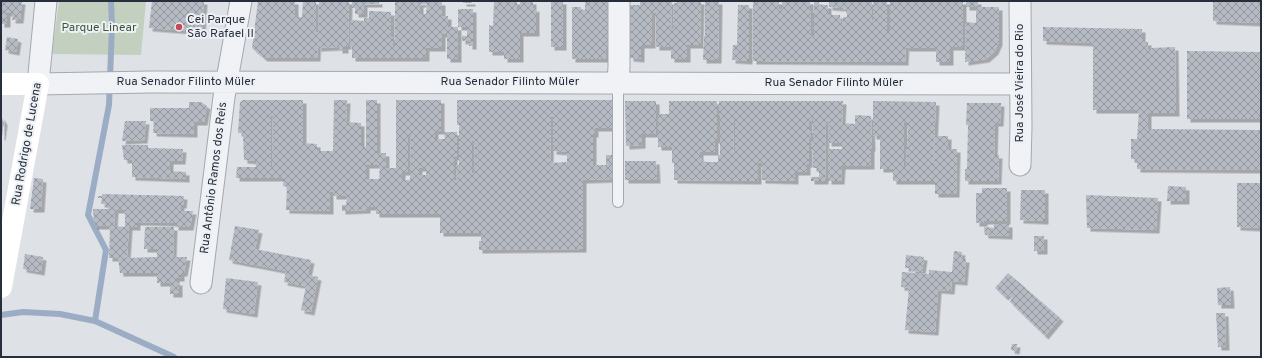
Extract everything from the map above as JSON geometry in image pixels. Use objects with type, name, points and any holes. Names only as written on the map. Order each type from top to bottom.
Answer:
[{"type":"street","name":"Rua Rodrigo de Lucena","points":[[1,287],[38,84],[46,1]]},
{"type":"street","name":"Rua Antônio Ramos dos Reis","points":[[201,283],[227,82],[241,1]]},
{"type":"street","points":[[618,82],[620,1]]},
{"type":"street","name":"Rua José Vieira do Rio","points":[[1020,1],[1020,165]]},
{"type":"street","name":"Rua Senador Filinto Müler","points":[[1,84],[150,82],[1020,84]]},
{"type":"lane","points":[[618,82],[618,202]]},
{"type":"green space","name":"Parque Linear","points":[[59,1],[146,1],[141,55],[52,54]]},
{"type":"building","points":[[1,1],[22,1],[20,20],[12,20],[13,13],[7,13],[7,24],[1,24]]},
{"type":"building","points":[[152,1],[204,1],[202,32],[149,28]]},
{"type":"building","points":[[258,1],[295,1],[295,17],[302,17],[303,1],[316,1],[316,33],[318,32],[317,58],[264,58],[252,48]]},
{"type":"building","points":[[319,1],[349,1],[348,46],[345,46],[345,50],[339,50],[339,47],[318,48]]},
{"type":"building","points":[[352,1],[379,1],[379,4],[364,4],[364,14],[355,14],[355,8],[352,8]]},
{"type":"building","points":[[395,1],[442,2],[442,16],[448,16],[448,27],[458,27],[458,59],[447,59],[447,34],[442,34],[442,48],[426,48],[426,58],[352,58],[352,46],[350,46],[351,20],[364,21],[364,18],[369,18],[369,11],[391,12],[391,37],[393,37],[393,47],[395,47]],"holes":[[[420,4],[427,4],[426,14],[420,14]]]},
{"type":"building","points":[[463,1],[472,1],[472,3],[463,3]]},
{"type":"building","points":[[494,1],[517,1],[517,10],[520,10],[520,1],[533,1],[533,9],[536,8],[536,33],[520,33],[520,59],[504,59],[504,52],[489,52],[489,25],[493,26]]},
{"type":"building","points":[[551,1],[563,1],[563,47],[551,47]]},
{"type":"building","points":[[611,1],[612,48],[606,48],[605,59],[572,59],[572,7],[581,7],[581,9],[585,10],[585,2]]},
{"type":"building","points":[[640,1],[672,1],[671,29],[673,30],[674,3],[677,3],[677,1],[701,1],[700,45],[687,45],[687,59],[671,59],[671,47],[656,47],[656,13],[652,13],[652,45],[641,45],[641,59],[630,58],[630,45],[625,45],[625,5],[640,5]]},
{"type":"building","points":[[705,1],[719,1],[718,60],[703,60]]},
{"type":"building","points":[[753,1],[779,1],[779,9],[782,9],[782,1],[810,1],[811,37],[814,37],[814,1],[819,1],[819,5],[828,5],[828,15],[840,15],[842,27],[843,17],[847,17],[847,10],[843,10],[843,8],[829,7],[829,1],[872,1],[873,20],[873,1],[887,1],[887,31],[890,31],[890,1],[963,1],[963,47],[950,47],[950,62],[936,62],[936,48],[906,48],[906,42],[905,62],[753,61]]},
{"type":"building","points":[[966,1],[978,1],[978,7],[999,7],[999,42],[995,51],[986,59],[965,62],[966,22],[976,23],[976,7],[966,7]]},
{"type":"building","points":[[1213,1],[1261,1],[1261,23],[1213,21]]},
{"type":"building","points":[[738,5],[749,5],[749,61],[732,60],[733,45],[737,45]]},
{"type":"building","points":[[458,9],[473,9],[473,46],[469,46],[469,40],[462,41],[462,36],[467,36],[467,27],[458,27]]},
{"type":"building","points":[[1043,27],[1142,29],[1142,42],[1148,42],[1148,49],[1175,47],[1176,113],[1148,113],[1148,129],[1261,130],[1261,170],[1137,169],[1137,159],[1131,159],[1131,139],[1137,139],[1139,110],[1093,110],[1093,43],[1043,41]]},
{"type":"building","points":[[7,37],[18,39],[16,52],[5,50]]},
{"type":"building","points":[[1187,51],[1261,52],[1261,119],[1187,119]]},
{"type":"building","points":[[243,100],[303,100],[303,143],[317,144],[317,151],[333,151],[334,100],[347,100],[346,122],[361,123],[361,147],[366,147],[366,100],[377,100],[377,153],[386,153],[386,168],[396,168],[396,100],[441,100],[441,131],[435,131],[435,139],[445,139],[444,132],[457,132],[457,157],[454,157],[454,180],[457,180],[456,166],[459,165],[459,125],[457,125],[457,100],[612,100],[612,128],[595,128],[595,134],[593,134],[593,165],[606,165],[606,155],[612,155],[612,179],[583,180],[583,249],[479,250],[481,233],[440,233],[440,214],[376,214],[376,207],[367,207],[367,210],[342,211],[342,205],[346,205],[347,196],[333,196],[333,192],[330,192],[330,211],[286,210],[287,187],[283,186],[283,178],[236,178],[237,167],[256,167],[256,161],[244,160],[243,133],[238,133],[240,102]],"holes":[[[271,116],[273,116],[271,170]],[[551,117],[553,117],[553,151],[567,152],[567,162],[550,163]],[[408,134],[411,134],[410,180],[402,180],[402,172],[408,172]],[[472,141],[475,141],[474,173],[472,173]],[[366,165],[380,165],[379,179],[366,179]],[[419,168],[426,168],[426,175],[419,175]]]},
{"type":"building","points":[[625,101],[656,101],[656,134],[642,134],[642,145],[626,146]]},
{"type":"building","points":[[669,101],[717,101],[717,140],[715,140],[715,152],[700,152],[700,158],[702,158],[702,162],[718,162],[718,155],[720,155],[719,101],[843,101],[842,123],[855,124],[855,115],[871,116],[871,166],[842,166],[841,181],[828,181],[828,149],[842,149],[842,143],[828,143],[829,122],[826,122],[825,181],[811,181],[811,177],[819,177],[819,168],[813,168],[813,150],[811,151],[811,140],[813,140],[813,118],[811,118],[812,121],[809,121],[811,139],[809,139],[809,164],[807,164],[807,172],[795,172],[795,181],[762,180],[762,163],[758,163],[758,181],[674,180],[672,147],[658,147],[658,114],[669,114]],"holes":[[[734,117],[735,150],[733,151]]]},
{"type":"building","points":[[873,101],[936,102],[933,165],[935,136],[948,136],[948,149],[957,149],[956,194],[935,194],[935,181],[893,181],[893,169],[880,169],[880,136],[873,136]],"holes":[[[904,122],[907,122],[906,167],[904,167]]]},
{"type":"building","points":[[189,102],[201,102],[207,106],[204,122],[194,122],[194,134],[153,133],[154,121],[150,121],[150,108],[189,108]]},
{"type":"building","points":[[967,103],[1001,103],[1000,123],[995,123],[994,155],[999,155],[998,181],[965,181],[965,169],[967,169]]},
{"type":"building","points":[[1,116],[4,122],[2,137],[1,137]]},
{"type":"building","points":[[125,121],[146,121],[144,140],[122,141]]},
{"type":"building","points":[[122,145],[148,145],[148,148],[183,149],[182,161],[170,161],[170,171],[186,172],[186,179],[132,177],[132,160],[124,160]]},
{"type":"building","points":[[625,161],[656,161],[657,180],[625,180]]},
{"type":"building","points":[[34,178],[43,179],[41,209],[30,209]]},
{"type":"building","points":[[1237,183],[1261,183],[1261,228],[1237,227]]},
{"type":"building","points":[[1168,186],[1186,187],[1186,201],[1167,201]]},
{"type":"building","points":[[982,188],[1007,188],[1007,221],[984,221],[984,223],[976,223],[976,193],[982,193]]},
{"type":"building","points":[[1021,190],[1045,190],[1045,221],[1020,220]]},
{"type":"building","points":[[102,194],[184,196],[181,211],[193,211],[190,227],[175,227],[175,223],[137,222],[137,227],[129,227],[127,258],[157,257],[157,249],[144,249],[145,227],[174,227],[173,257],[187,257],[184,273],[181,273],[181,278],[176,278],[176,282],[179,282],[179,294],[170,294],[170,283],[157,283],[157,273],[120,273],[118,258],[109,258],[110,226],[94,226],[93,209],[108,209],[108,204],[101,204],[102,198],[98,198],[98,196],[102,196]],"holes":[[[115,210],[125,210],[125,227],[114,226]]]},
{"type":"building","points":[[1086,195],[1158,198],[1156,230],[1087,228]]},
{"type":"building","points":[[994,224],[1009,224],[1009,236],[985,235],[984,227],[994,228]]},
{"type":"building","points":[[235,226],[259,230],[255,249],[311,260],[308,275],[318,277],[311,312],[301,310],[306,286],[284,282],[286,271],[229,260]]},
{"type":"building","points":[[1034,236],[1044,236],[1044,251],[1034,251]]},
{"type":"building","points":[[954,251],[962,252],[961,259],[966,259],[964,282],[952,281],[951,291],[938,290],[935,332],[905,330],[909,288],[901,287],[902,272],[929,274],[929,270],[952,272]]},
{"type":"building","points":[[25,254],[43,257],[41,272],[23,269]]},
{"type":"building","points":[[906,255],[924,257],[922,272],[911,271],[912,268],[905,268]]},
{"type":"building","points":[[1008,273],[1060,318],[1045,336],[1010,302],[1012,298],[1008,294],[1005,297],[995,288]]},
{"type":"building","points":[[226,278],[258,282],[254,314],[223,309]]},
{"type":"building","points":[[1230,287],[1231,305],[1218,305],[1217,288]]},
{"type":"building","points":[[1216,313],[1225,313],[1226,347],[1218,347]]},
{"type":"building","points":[[1012,344],[1017,344],[1016,351],[1011,350]]},
{"type":"waterway","points":[[95,321],[106,250],[88,215],[109,105],[112,26],[111,1]]},
{"type":"waterway","points":[[1,315],[23,312],[60,314],[95,321],[174,357]]},
{"type":"place","name":"Cei Parque São Rafael II","points":[[179,27]]}]
